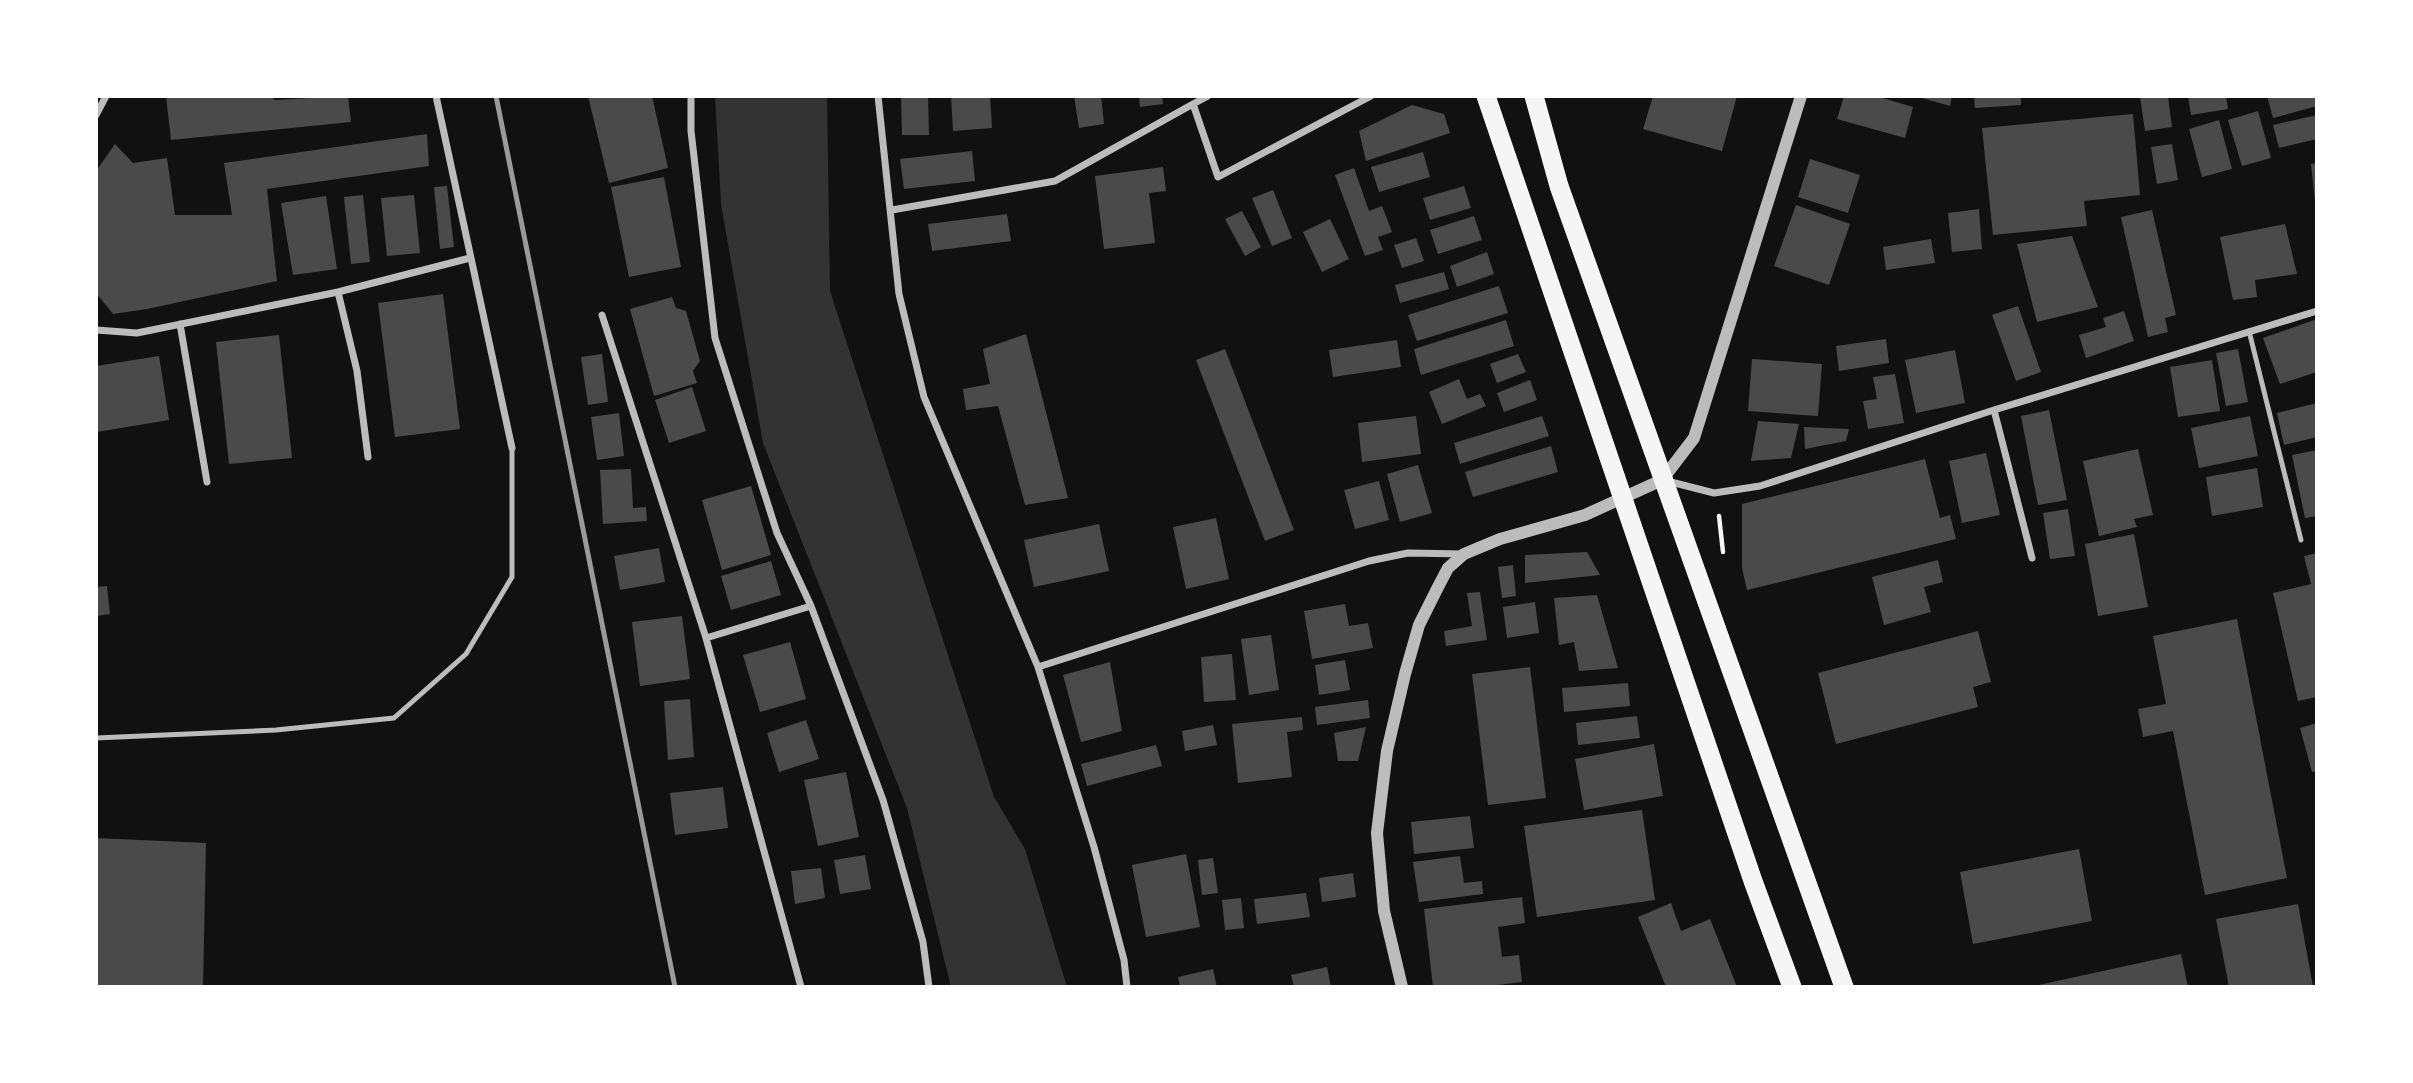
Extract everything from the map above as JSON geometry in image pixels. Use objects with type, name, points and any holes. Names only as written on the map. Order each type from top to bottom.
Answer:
[{"type":"highway","points":[[1486,96],[1753,881],[1792,987]]},
{"type":"highway","points":[[1534,96],[1559,186],[1844,987]]},
{"type":"street","points":[[96,116],[106,96]]},
{"type":"street","points":[[436,96],[512,448]]},
{"type":"street","points":[[691,96],[691,131],[715,338],[777,533],[811,606],[883,800],[923,942],[929,987]]},
{"type":"street","points":[[878,96],[899,294],[924,397],[1038,667],[1094,847],[1124,960],[1127,987]]},
{"type":"street","points":[[891,210],[1055,181],[1208,96]]},
{"type":"street","points":[[1193,104],[1218,177],[1371,96]]},
{"type":"street","points":[[1402,987],[1384,911],[1377,833],[1387,751],[1419,625],[1448,568],[1464,554],[1500,539],[1585,515],[1662,480],[1695,438],[1801,96]]},
{"type":"street","points":[[96,330],[138,333],[338,292],[470,258]]},
{"type":"street","points":[[338,292],[357,371],[368,457]]},
{"type":"street","points":[[1662,480],[1714,493],[1760,485],[2317,311]]},
{"type":"street","points":[[602,315],[706,638],[801,987]]},
{"type":"street","points":[[180,324],[207,482]]},
{"type":"street","points":[[1994,410],[2032,558]]},
{"type":"street","points":[[1038,667],[1369,561],[1408,553],[1464,554]]},
{"type":"street","points":[[706,638],[811,606]]},
{"type":"lane","points":[[2249,331],[2301,540]]},
{"type":"lane","points":[[96,738],[275,730],[394,718],[466,654],[512,578],[512,448]]},
{"type":"shaded area","points":[[715,96],[827,96],[830,291],[994,797],[1025,849],[1067,987],[951,987],[907,808],[763,443],[721,204]]},
{"type":"building","points":[[166,96],[273,96],[274,100],[348,96],[351,122],[171,140]]},
{"type":"building","points":[[588,96],[652,96],[668,168],[609,183]]},
{"type":"building","points":[[901,96],[928,96],[929,135],[902,135]]},
{"type":"building","points":[[951,96],[990,96],[992,128],[953,131]]},
{"type":"building","points":[[1074,96],[1101,96],[1104,124],[1079,128]]},
{"type":"building","points":[[1139,96],[1162,96],[1163,104],[1140,107]]},
{"type":"building","points":[[1653,96],[1737,96],[1722,151],[1643,129]]},
{"type":"building","points":[[1844,96],[1876,96],[1913,107],[1905,138],[1837,119]]},
{"type":"building","points":[[1915,96],[1952,96],[1950,106]]},
{"type":"building","points":[[1974,96],[2021,96],[2021,105],[1975,108]]},
{"type":"building","points":[[2140,96],[2168,96],[2172,127],[2145,131]]},
{"type":"building","points":[[2188,96],[2226,96],[2228,109],[2191,115]]},
{"type":"building","points":[[2267,96],[2317,96],[2317,106],[2273,118]]},
{"type":"building","points":[[1412,105],[1444,114],[1450,133],[1366,161],[1359,131]]},
{"type":"building","points":[[2258,111],[2271,158],[2242,166],[2228,120]]},
{"type":"building","points":[[2133,114],[2140,195],[2084,201],[2087,226],[1993,235],[1982,128]]},
{"type":"building","points":[[2317,115],[2317,139],[2279,148],[2273,125]]},
{"type":"building","points":[[2219,120],[2232,169],[2202,177],[2189,129]]},
{"type":"building","points":[[427,134],[429,166],[267,189],[277,281],[113,314],[96,293],[96,171],[115,144],[133,163],[167,158],[175,215],[232,215],[224,163]]},
{"type":"building","points":[[2172,144],[2178,180],[2157,184],[2151,147]]},
{"type":"building","points":[[972,151],[975,181],[904,189],[900,159]]},
{"type":"building","points":[[1423,152],[1430,177],[1379,192],[1371,167]]},
{"type":"building","points":[[1810,159],[1860,175],[1848,213],[1798,197]]},
{"type":"building","points":[[2317,163],[2317,200],[2315,201],[2311,164]]},
{"type":"building","points":[[1163,167],[1166,191],[1149,193],[1155,243],[1104,249],[1095,176]]},
{"type":"building","points":[[1354,168],[1369,211],[1382,206],[1392,232],[1378,237],[1383,250],[1365,256],[1335,175]]},
{"type":"building","points":[[664,177],[681,267],[629,277],[611,187]]},
{"type":"building","points":[[447,186],[454,247],[440,249],[434,187]]},
{"type":"building","points":[[1464,186],[1471,208],[1430,220],[1423,198]]},
{"type":"building","points":[[1273,190],[1292,238],[1272,246],[1252,198]]},
{"type":"building","points":[[363,195],[370,262],[351,264],[344,197]]},
{"type":"building","points":[[414,195],[420,253],[387,256],[381,198]]},
{"type":"building","points":[[326,196],[337,269],[293,275],[281,203]]},
{"type":"building","points":[[1796,205],[1850,224],[1829,285],[1774,266]]},
{"type":"building","points":[[1979,209],[1982,249],[1952,252],[1948,213]]},
{"type":"building","points":[[2152,210],[2176,315],[2165,318],[2168,332],[2148,337],[2121,217]]},
{"type":"building","points":[[1242,211],[1261,247],[1245,256],[1225,219]]},
{"type":"building","points":[[1007,214],[1011,241],[932,251],[928,224]]},
{"type":"building","points":[[1474,216],[1482,240],[1438,254],[1430,230]]},
{"type":"building","points":[[1330,219],[1349,259],[1322,272],[1303,232]]},
{"type":"building","points":[[2285,224],[2297,274],[2255,280],[2257,297],[2233,300],[2220,237]]},
{"type":"building","points":[[2072,236],[2098,307],[2037,322],[2017,244]]},
{"type":"building","points":[[1416,238],[1424,261],[1402,268],[1394,245]]},
{"type":"building","points":[[1931,239],[1935,263],[1886,270],[1883,247]]},
{"type":"building","points":[[1487,252],[1494,274],[1457,287],[1450,266]]},
{"type":"building","points":[[1444,272],[1449,289],[1400,303],[1395,285]]},
{"type":"building","points":[[1499,286],[1508,313],[1417,341],[1408,315]]},
{"type":"building","points":[[443,294],[460,429],[395,437],[378,303]]},
{"type":"building","points":[[672,297],[676,308],[686,311],[700,361],[693,371],[697,383],[654,396],[630,309]]},
{"type":"building","points":[[2018,306],[2041,372],[2016,381],[1992,315]]},
{"type":"building","points":[[2124,311],[2134,341],[2086,358],[2079,335],[2106,327],[2103,318]]},
{"type":"building","points":[[2317,319],[2317,372],[2280,384],[2263,338]]},
{"type":"building","points":[[1506,320],[1514,346],[1421,375],[1414,349]]},
{"type":"building","points":[[1026,334],[1068,498],[1025,505],[998,406],[966,410],[963,389],[990,384],[983,349]]},
{"type":"building","points":[[279,335],[292,458],[229,464],[216,342]]},
{"type":"building","points":[[1886,339],[1889,363],[1839,371],[1836,346]]},
{"type":"building","points":[[1397,340],[1401,367],[1333,377],[1329,350]]},
{"type":"building","points":[[1225,349],[1294,530],[1265,541],[1196,360]]},
{"type":"building","points":[[2238,349],[2248,402],[2226,406],[2216,353]]},
{"type":"building","points":[[1955,350],[1965,403],[1916,413],[1905,360]]},
{"type":"building","points":[[602,354],[608,402],[588,405],[581,357]]},
{"type":"building","points":[[1518,354],[1526,372],[1497,383],[1490,364]]},
{"type":"building","points":[[159,356],[169,420],[97,432],[96,366]]},
{"type":"building","points":[[1752,359],[1822,364],[1818,416],[1748,411]]},
{"type":"building","points":[[2212,360],[2220,411],[2178,417],[2170,367]]},
{"type":"building","points":[[1895,374],[1904,423],[1868,429],[1863,401],[1877,399],[1873,377]]},
{"type":"building","points":[[1459,379],[1467,399],[1480,394],[1486,406],[1442,424],[1429,392]]},
{"type":"building","points":[[1530,380],[1537,400],[1504,412],[1497,393]]},
{"type":"building","points":[[692,387],[706,431],[669,443],[655,400]]},
{"type":"building","points":[[2317,403],[2317,437],[2284,445],[2277,413]]},
{"type":"building","points":[[2049,410],[2067,500],[2038,505],[2021,416]]},
{"type":"building","points":[[619,413],[624,456],[597,460],[591,417]]},
{"type":"building","points":[[1416,416],[1421,454],[1362,462],[1358,423]]},
{"type":"building","points":[[1542,416],[1549,436],[1460,464],[1454,443]]},
{"type":"building","points":[[2250,416],[2258,456],[2199,468],[2191,428]]},
{"type":"building","points":[[1758,421],[1799,424],[1791,458],[1751,461]]},
{"type":"building","points":[[1804,427],[1849,429],[1846,441],[1805,449]]},
{"type":"building","points":[[1551,446],[1558,472],[1473,497],[1465,472]]},
{"type":"building","points":[[2138,449],[2153,515],[2134,519],[2137,527],[2099,536],[2083,461]]},
{"type":"building","points":[[2317,450],[2317,516],[2305,518],[2292,455]]},
{"type":"building","points":[[1986,453],[2000,515],[1962,523],[1949,461]]},
{"type":"building","points":[[1925,459],[1940,518],[1950,515],[1956,539],[1747,590],[1742,568],[1742,504]]},
{"type":"building","points":[[1418,465],[1432,513],[1400,522],[1387,474]]},
{"type":"building","points":[[2257,468],[2263,507],[2212,516],[2206,477]]},
{"type":"building","points":[[631,469],[633,508],[646,507],[647,521],[603,524],[600,470]]},
{"type":"building","points":[[1379,481],[1389,520],[1355,529],[1344,490]]},
{"type":"building","points":[[751,486],[771,555],[722,570],[702,500]]},
{"type":"building","points":[[2068,509],[2075,556],[2050,559],[2043,513]]},
{"type":"building","points":[[1216,518],[1229,579],[1186,589],[1173,527]]},
{"type":"building","points":[[1099,524],[1109,571],[1034,587],[1024,540]]},
{"type":"building","points":[[2134,534],[2148,607],[2098,616],[2085,544]]},
{"type":"building","points":[[659,548],[665,582],[620,590],[614,556]]},
{"type":"building","points":[[1587,552],[1600,575],[1525,583],[1525,555]]},
{"type":"building","points":[[2317,553],[2317,697],[2298,701],[2273,593],[2311,584],[2304,556]]},
{"type":"building","points":[[1938,560],[1943,582],[1924,587],[1931,612],[1884,625],[1872,577]]},
{"type":"building","points":[[771,561],[781,595],[731,610],[721,576]]},
{"type":"building","points":[[1513,565],[1516,596],[1502,598],[1498,567]]},
{"type":"building","points":[[107,586],[110,614],[96,616],[96,587]]},
{"type":"building","points":[[1480,592],[1487,640],[1446,646],[1444,631],[1472,626],[1467,593]]},
{"type":"building","points":[[1597,595],[1618,668],[1579,671],[1574,642],[1559,645],[1554,598]]},
{"type":"building","points":[[1535,602],[1539,633],[1507,638],[1503,607]]},
{"type":"building","points":[[1345,604],[1349,626],[1368,623],[1373,648],[1312,659],[1304,611]]},
{"type":"building","points":[[682,616],[690,679],[640,686],[632,622]]},
{"type":"building","points":[[2237,619],[2287,878],[2205,895],[2173,731],[2143,737],[2138,709],[2166,704],[2153,636]]},
{"type":"building","points":[[1978,631],[1991,682],[1973,687],[1978,707],[1836,744],[1818,673]]},
{"type":"building","points":[[1271,635],[1279,690],[1249,695],[1241,639]]},
{"type":"building","points":[[790,642],[806,699],[760,712],[743,655]]},
{"type":"building","points":[[1232,654],[1236,700],[1204,702],[1201,657]]},
{"type":"building","points":[[1345,660],[1350,690],[1319,695],[1315,665]]},
{"type":"building","points":[[1110,662],[1122,731],[1081,742],[1063,675]]},
{"type":"building","points":[[1530,667],[1546,798],[1488,805],[1472,674]]},
{"type":"building","points":[[1628,683],[1630,706],[1564,712],[1562,688]]},
{"type":"building","points":[[690,699],[694,757],[668,760],[664,701]]},
{"type":"building","points":[[1368,700],[1370,718],[1317,725],[1315,707]]},
{"type":"building","points":[[1637,716],[1640,738],[1578,745],[1576,723]]},
{"type":"building","points":[[1302,717],[1303,730],[1287,732],[1292,777],[1238,783],[1232,724]]},
{"type":"building","points":[[806,720],[819,759],[779,772],[767,733]]},
{"type":"building","points":[[2317,723],[2317,771],[2312,772],[2300,728]]},
{"type":"building","points":[[1213,725],[1217,745],[1185,751],[1182,731]]},
{"type":"building","points":[[1366,727],[1358,761],[1338,761],[1334,733]]},
{"type":"building","points":[[1654,744],[1663,796],[1584,810],[1575,759]]},
{"type":"building","points":[[1156,745],[1162,766],[1087,786],[1081,764]]},
{"type":"building","points":[[846,772],[859,837],[818,846],[804,780]]},
{"type":"building","points":[[723,787],[728,828],[675,835],[670,793]]},
{"type":"building","points":[[1642,810],[1655,900],[1537,917],[1524,826]]},
{"type":"building","points":[[1470,816],[1474,848],[1414,854],[1411,822]]},
{"type":"building","points":[[96,838],[206,843],[203,987],[96,987]]},
{"type":"building","points":[[2079,849],[2092,921],[1973,944],[1960,872]]},
{"type":"building","points":[[1186,854],[1200,927],[1146,937],[1132,865]]},
{"type":"building","points":[[865,855],[871,889],[840,894],[834,860]]},
{"type":"building","points":[[1460,856],[1464,883],[1482,881],[1483,894],[1419,902],[1413,862]]},
{"type":"building","points":[[1213,858],[1218,893],[1202,895],[1198,860]]},
{"type":"building","points":[[821,868],[825,898],[795,904],[791,871]]},
{"type":"building","points":[[1353,873],[1356,897],[1322,902],[1319,878]]},
{"type":"building","points":[[1306,893],[1310,917],[1257,924],[1254,899]]},
{"type":"building","points":[[1522,897],[1525,923],[1498,927],[1502,957],[1519,955],[1522,982],[1481,987],[1433,987],[1424,909]]},
{"type":"building","points":[[1241,898],[1244,928],[1225,930],[1222,900]]},
{"type":"building","points":[[1671,903],[1681,931],[1710,919],[1737,987],[1666,987],[1638,917]]},
{"type":"building","points":[[2298,904],[2313,987],[2229,987],[2216,919]]},
{"type":"building","points":[[2181,954],[2188,987],[2034,987],[2034,986]]},
{"type":"building","points":[[1327,967],[1331,987],[1294,987],[1291,975]]},
{"type":"building","points":[[1213,969],[1217,987],[1180,987],[1178,977]]},
{"type":"railway","points":[[496,96],[675,987]]}]
